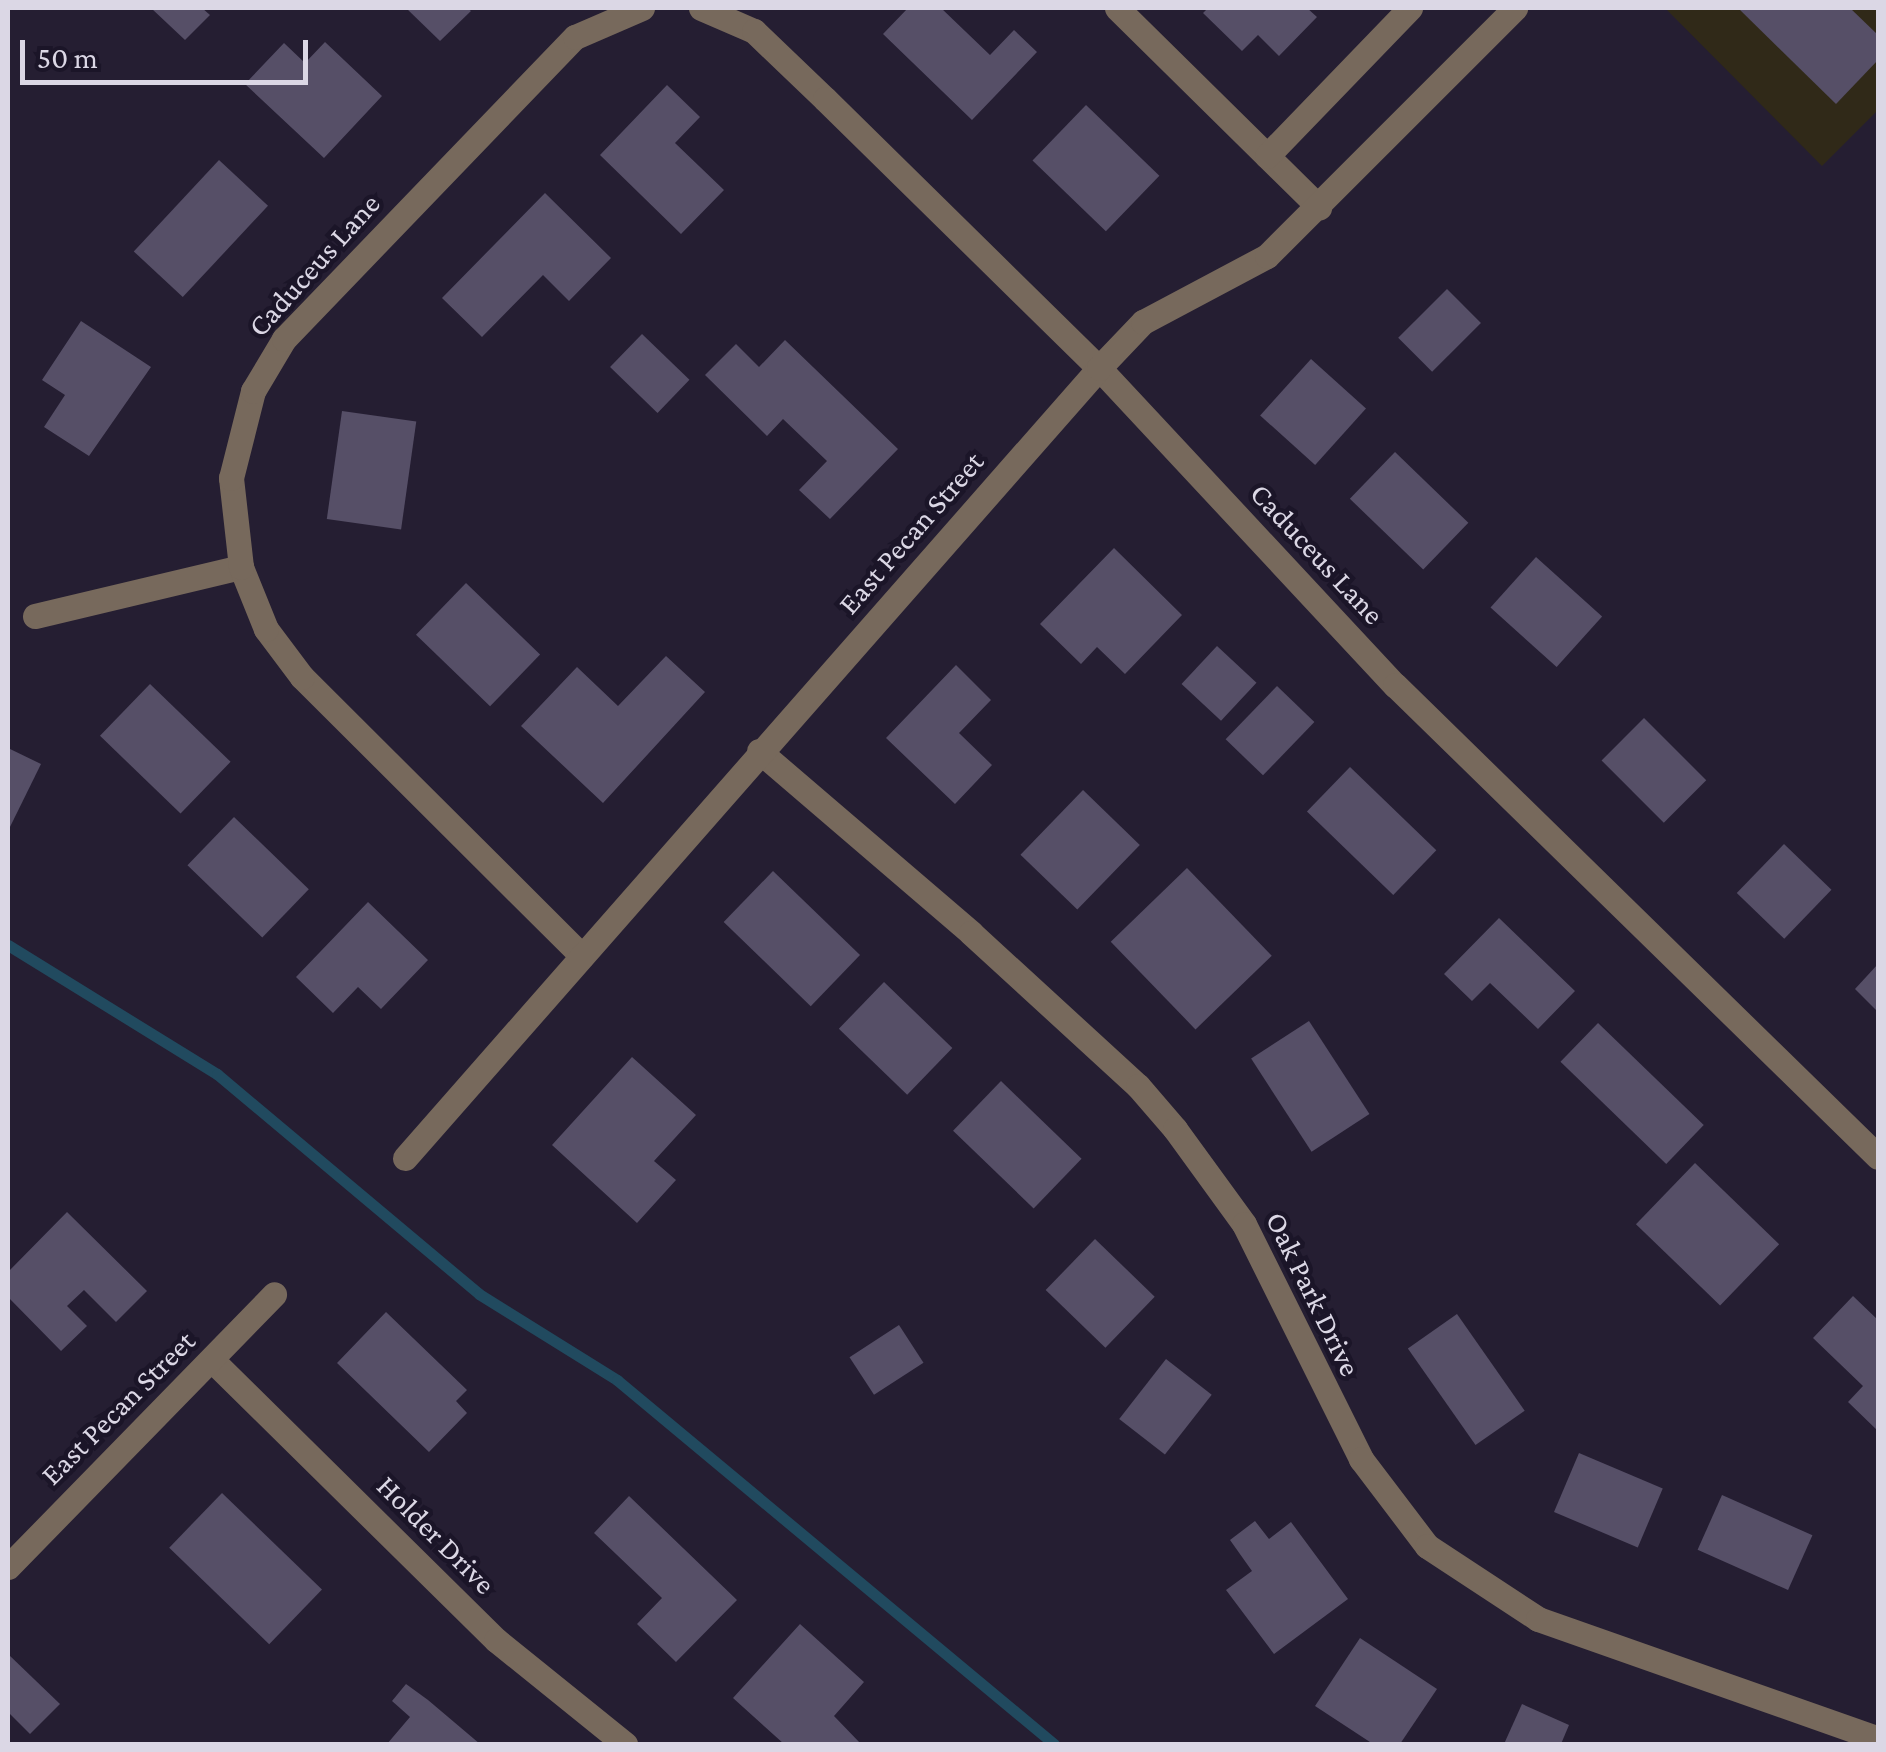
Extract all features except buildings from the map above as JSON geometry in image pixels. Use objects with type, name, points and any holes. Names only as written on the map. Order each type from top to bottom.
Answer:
[{"type":"street","name":"Caduceus Lane","points":[[582,956],[302,677],[266,629],[240,567],[231,478],[237,436],[284,339],[575,36],[642,8]]},
{"type":"street","name":"Caduceus Lane","points":[[700,8],[754,31],[1099,368],[1396,685],[1878,1157]]},
{"type":"street","points":[[1117,8],[1318,207]]},
{"type":"street","points":[[1267,156],[1410,8]]},
{"type":"street","name":"East Pecan Street","points":[[405,1158],[759,750],[1099,368],[1144,322],[1267,256],[1515,8]]},
{"type":"street","points":[[35,616],[240,567]]},
{"type":"street","name":"Oak Park Drive","points":[[759,750],[971,933],[1138,1086],[1175,1129],[1244,1224],[1360,1460],[1426,1546],[1538,1619],[1878,1739]]},
{"type":"street","name":"East Pecan Street","points":[[8,1567],[274,1294]]},
{"type":"street","name":"Holder Drive","points":[[212,1360],[496,1640],[625,1744]]},
{"type":"shaded area","points":[[1665,8],[1878,8],[1878,110],[1822,166]]},
{"type":"waterway","points":[[8,945],[217,1074],[479,1294],[617,1380],[1054,1744]]}]
